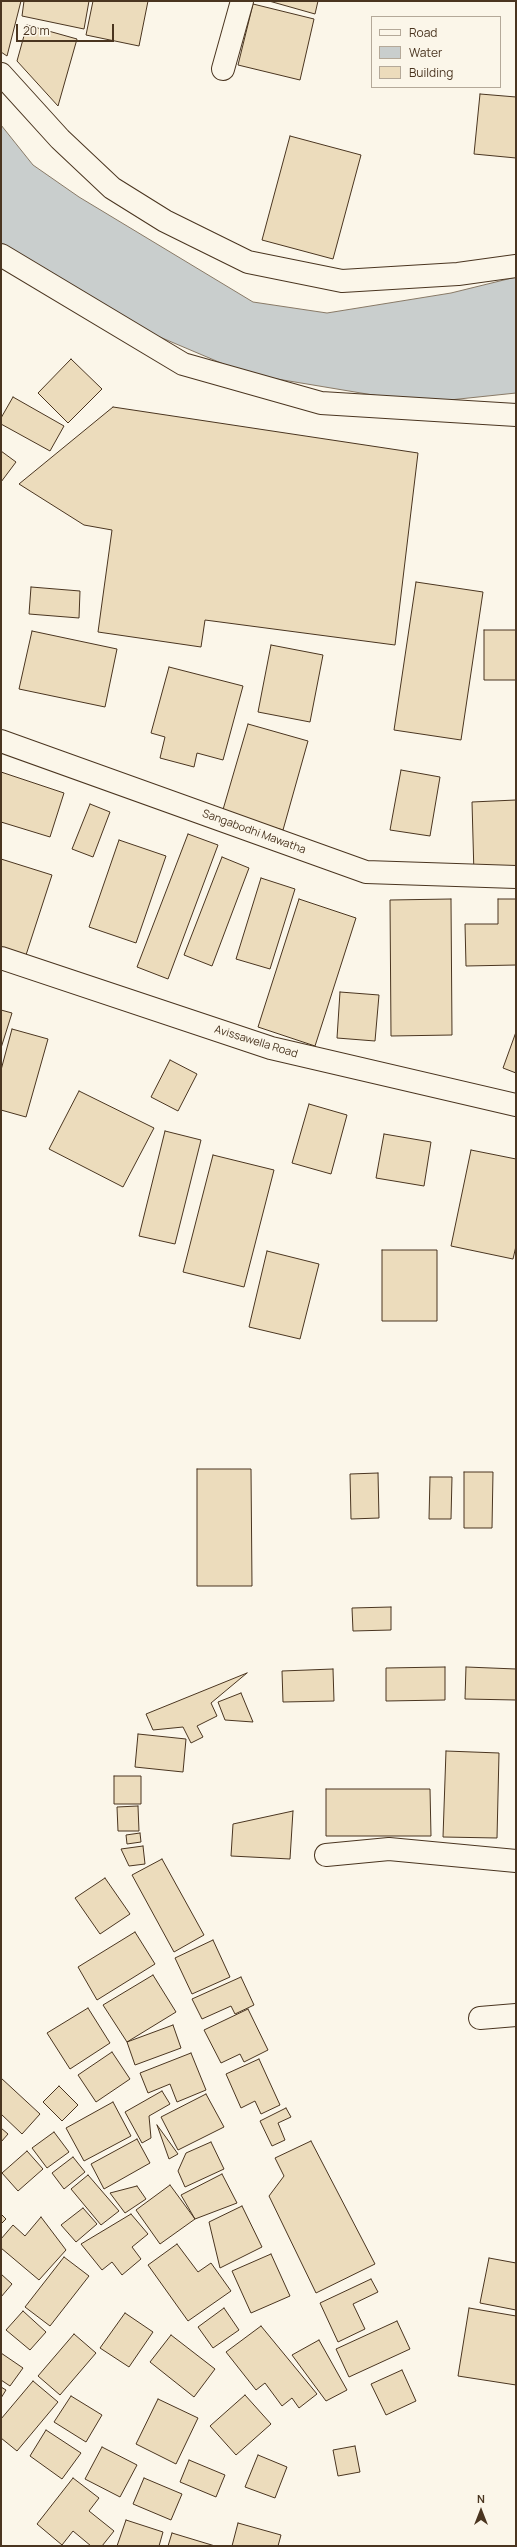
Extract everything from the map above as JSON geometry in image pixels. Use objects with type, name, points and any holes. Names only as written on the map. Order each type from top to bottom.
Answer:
[{"type":"street","points":[[223,69],[242,1]]},
{"type":"street","points":[[1,74],[60,139],[112,188],[166,221],[248,262],[342,281],[458,274],[516,266]]},
{"type":"street","points":[[1,255],[183,364],[321,403],[516,415]]},
{"type":"street","name":"Sangabodhi Mawatha","points":[[1,741],[366,872],[516,877]]},
{"type":"street","name":"Avissawella Road","points":[[1,958],[271,1048],[516,1105]]},
{"type":"street","points":[[326,1854],[389,1849],[516,1861]]},
{"type":"street","points":[[480,2018],[516,2015]]},
{"type":"water","points":[[1,125],[33,165],[79,197],[253,302],[327,313],[451,293],[516,277],[516,393],[421,403],[247,374],[115,318],[1,244]]},
{"type":"building","points":[[1,1],[21,1],[7,56],[1,52]]},
{"type":"building","points":[[24,1],[89,1],[84,29],[22,16]]},
{"type":"building","points":[[93,1],[148,1],[139,46],[86,35]]},
{"type":"building","points":[[269,1],[318,1],[315,14]]},
{"type":"building","points":[[253,4],[314,19],[300,80],[238,65]]},
{"type":"building","points":[[27,25],[77,39],[58,106],[17,61]]},
{"type":"building","points":[[480,94],[516,97],[516,158],[474,154]]},
{"type":"building","points":[[290,136],[361,155],[333,259],[262,240]]},
{"type":"building","points":[[71,359],[102,389],[68,423],[38,393]]},
{"type":"building","points":[[13,397],[64,426],[50,451],[1,424],[1,418]]},
{"type":"building","points":[[113,407],[418,453],[395,645],[205,620],[201,647],[98,632],[112,530],[84,525],[19,484]]},
{"type":"building","points":[[1,451],[16,462],[1,482]]},
{"type":"building","points":[[416,582],[483,592],[461,740],[394,730]]},
{"type":"building","points":[[31,587],[80,591],[79,618],[29,614]]},
{"type":"building","points":[[484,630],[516,630],[516,680],[484,680]]},
{"type":"building","points":[[32,631],[117,649],[105,707],[19,689]]},
{"type":"building","points":[[271,645],[323,655],[310,722],[258,712]]},
{"type":"building","points":[[169,667],[243,686],[223,760],[197,753],[194,767],[160,758],[165,737],[151,733]]},
{"type":"building","points":[[248,724],[308,741],[283,830],[222,813]]},
{"type":"building","points":[[401,770],[440,777],[430,836],[390,830]]},
{"type":"building","points":[[1,772],[64,793],[50,837],[1,822]]},
{"type":"building","points":[[516,800],[516,874],[474,875],[472,802]]},
{"type":"building","points":[[90,804],[110,812],[93,857],[72,849]]},
{"type":"building","points":[[188,834],[218,845],[168,979],[137,967]]},
{"type":"building","points":[[119,840],[166,856],[136,943],[89,927]]},
{"type":"building","points":[[222,857],[249,868],[212,966],[184,955]]},
{"type":"building","points":[[1,859],[52,875],[26,955],[1,947]]},
{"type":"building","points":[[261,878],[295,889],[270,969],[236,959]]},
{"type":"building","points":[[299,899],[356,918],[315,1046],[258,1027]]},
{"type":"building","points":[[451,899],[452,1035],[391,1036],[390,900]]},
{"type":"building","points":[[498,899],[516,899],[516,965],[466,966],[465,924],[498,924]]},
{"type":"building","points":[[340,992],[379,995],[375,1041],[337,1038]]},
{"type":"building","points":[[1,1010],[12,1013],[1,1048]]},
{"type":"building","points":[[12,1029],[48,1039],[26,1117],[1,1110],[1,1070]]},
{"type":"building","points":[[516,1032],[516,1073],[503,1068]]},
{"type":"building","points":[[170,1060],[197,1074],[178,1111],[151,1097]]},
{"type":"building","points":[[79,1091],[154,1128],[123,1187],[49,1149]]},
{"type":"building","points":[[309,1104],[347,1115],[331,1174],[292,1163]]},
{"type":"building","points":[[165,1131],[201,1140],[175,1244],[139,1236]]},
{"type":"building","points":[[384,1134],[431,1142],[424,1186],[376,1178]]},
{"type":"building","points":[[471,1150],[516,1159],[516,1246],[513,1259],[451,1246]]},
{"type":"building","points":[[213,1155],[274,1170],[244,1287],[183,1272]]},
{"type":"building","points":[[382,1250],[437,1250],[437,1321],[382,1321]]},
{"type":"building","points":[[267,1251],[319,1264],[300,1339],[249,1327]]},
{"type":"building","points":[[197,1469],[251,1469],[252,1586],[197,1586]]},
{"type":"building","points":[[464,1472],[493,1472],[492,1528],[464,1528]]},
{"type":"building","points":[[378,1473],[379,1518],[351,1519],[350,1474]]},
{"type":"building","points":[[430,1477],[452,1477],[451,1519],[429,1519]]},
{"type":"building","points":[[391,1607],[391,1630],[353,1631],[352,1608]]},
{"type":"building","points":[[445,1667],[445,1700],[386,1701],[386,1668]]},
{"type":"building","points":[[466,1667],[516,1669],[516,1700],[465,1699]]},
{"type":"building","points":[[333,1669],[334,1701],[283,1702],[282,1671]]},
{"type":"building","points":[[247,1673],[211,1703],[217,1716],[197,1726],[203,1737],[191,1743],[183,1727],[153,1730],[146,1714]]},
{"type":"building","points":[[241,1693],[253,1722],[225,1720],[218,1702]]},
{"type":"building","points":[[138,1734],[186,1739],[183,1772],[135,1767]]},
{"type":"building","points":[[446,1751],[499,1753],[497,1838],[443,1837]]},
{"type":"building","points":[[114,1776],[141,1776],[141,1804],[114,1804]]},
{"type":"building","points":[[326,1789],[430,1789],[431,1836],[326,1836]]},
{"type":"building","points":[[138,1806],[139,1831],[118,1831],[117,1807]]},
{"type":"building","points":[[293,1811],[290,1859],[231,1856],[233,1824]]},
{"type":"building","points":[[140,1833],[141,1842],[127,1844],[126,1835]]},
{"type":"building","points":[[143,1846],[145,1864],[129,1866],[121,1849]]},
{"type":"building","points":[[162,1859],[204,1935],[174,1952],[132,1875]]},
{"type":"building","points":[[105,1878],[130,1914],[100,1934],[75,1898]]},
{"type":"building","points":[[135,1932],[155,1964],[97,2000],[78,1967]]},
{"type":"building","points":[[213,1940],[230,1977],[192,1994],[175,1958]]},
{"type":"building","points":[[153,1975],[176,2012],[127,2042],[103,2005]]},
{"type":"building","points":[[241,1977],[254,2005],[235,2014],[231,2006],[202,2019],[192,1999]]},
{"type":"building","points":[[88,2008],[110,2043],[70,2069],[47,2033]]},
{"type":"building","points":[[248,2009],[268,2050],[244,2062],[240,2054],[221,2063],[204,2030]]},
{"type":"building","points":[[173,2025],[181,2048],[135,2065],[127,2042]]},
{"type":"building","points":[[112,2052],[130,2079],[96,2102],[78,2075]]},
{"type":"building","points":[[191,2053],[206,2090],[177,2102],[170,2084],[148,2093],[140,2073]]},
{"type":"building","points":[[259,2059],[280,2105],[261,2114],[255,2101],[241,2108],[226,2074]]},
{"type":"building","points":[[1,2078],[40,2114],[22,2134],[1,2114]]},
{"type":"building","points":[[59,2086],[78,2105],[62,2121],[43,2102]]},
{"type":"building","points":[[162,2091],[170,2104],[149,2116],[151,2138],[142,2143],[125,2112]]},
{"type":"building","points":[[206,2094],[224,2127],[178,2150],[161,2117]]},
{"type":"building","points":[[113,2102],[131,2136],[84,2161],[66,2128]]},
{"type":"building","points":[[286,2108],[291,2117],[278,2123],[285,2140],[272,2146],[260,2121]]},
{"type":"building","points":[[157,2125],[178,2154],[169,2159]]},
{"type":"building","points":[[1,2128],[8,2134],[1,2142]]},
{"type":"building","points":[[54,2132],[69,2152],[47,2168],[32,2148]]},
{"type":"building","points":[[137,2139],[150,2163],[104,2189],[91,2164]]},
{"type":"building","points":[[311,2141],[375,2264],[316,2293],[269,2196],[284,2176],[275,2158]]},
{"type":"building","points":[[211,2142],[224,2169],[185,2187],[178,2171],[186,2153]]},
{"type":"building","points":[[27,2151],[43,2169],[18,2191],[2,2173]]},
{"type":"building","points":[[73,2157],[85,2172],[64,2189],[52,2173]]},
{"type":"building","points":[[222,2174],[237,2203],[195,2219],[181,2195]]},
{"type":"building","points":[[88,2175],[119,2211],[101,2225],[71,2189]]},
{"type":"building","points":[[170,2185],[195,2219],[160,2244],[136,2210]]},
{"type":"building","points":[[137,2186],[146,2199],[125,2213],[110,2193]]},
{"type":"building","points":[[242,2206],[262,2247],[220,2268],[209,2222]]},
{"type":"building","points":[[83,2208],[97,2224],[76,2242],[61,2225]]},
{"type":"building","points":[[1,2214],[6,2219],[1,2224]]},
{"type":"building","points":[[131,2214],[148,2234],[132,2247],[141,2259],[122,2275],[112,2262],[102,2270],[81,2244]]},
{"type":"building","points":[[41,2217],[66,2250],[39,2280],[1,2248],[1,2239],[13,2225],[25,2236]]},
{"type":"building","points":[[177,2244],[198,2272],[211,2263],[231,2291],[188,2321],[148,2265]]},
{"type":"building","points":[[271,2254],[290,2296],[251,2313],[232,2271]]},
{"type":"building","points":[[64,2257],[89,2276],[50,2326],[25,2307]]},
{"type":"building","points":[[489,2258],[516,2263],[516,2310],[480,2303]]},
{"type":"building","points":[[1,2274],[12,2284],[1,2297]]},
{"type":"building","points":[[371,2279],[378,2292],[353,2304],[365,2329],[338,2342],[320,2303]]},
{"type":"building","points":[[224,2308],[239,2330],[213,2348],[198,2327]]},
{"type":"building","points":[[469,2308],[516,2316],[516,2385],[458,2376]]},
{"type":"building","points":[[23,2311],[46,2332],[30,2350],[6,2330]]},
{"type":"building","points":[[125,2313],[153,2332],[129,2367],[100,2348]]},
{"type":"building","points":[[397,2321],[410,2349],[349,2377],[336,2349]]},
{"type":"building","points":[[261,2326],[317,2394],[299,2408],[292,2398],[282,2406],[265,2383],[256,2390],[226,2352]]},
{"type":"building","points":[[74,2334],[96,2353],[60,2395],[38,2376]]},
{"type":"building","points":[[171,2335],[215,2369],[194,2397],[150,2362]]},
{"type":"building","points":[[319,2340],[347,2390],[326,2401],[292,2355]]},
{"type":"building","points":[[1,2353],[23,2368],[10,2386],[1,2380]]},
{"type":"building","points":[[402,2370],[416,2401],[386,2415],[371,2384]]},
{"type":"building","points":[[33,2381],[58,2402],[17,2451],[1,2438],[1,2419]]},
{"type":"building","points":[[1,2387],[6,2390],[1,2398]]},
{"type":"building","points":[[245,2395],[271,2424],[236,2455],[210,2426]]},
{"type":"building","points":[[71,2396],[102,2415],[86,2442],[54,2422]]},
{"type":"building","points":[[158,2399],[198,2418],[176,2464],[136,2444]]},
{"type":"building","points":[[46,2430],[81,2453],[62,2479],[30,2456]]},
{"type":"building","points":[[355,2446],[360,2472],[338,2476],[333,2450]]},
{"type":"building","points":[[102,2447],[137,2465],[120,2497],[85,2479]]},
{"type":"building","points":[[258,2455],[287,2467],[275,2498],[245,2487]]},
{"type":"building","points":[[189,2460],[225,2475],[216,2497],[180,2482]]},
{"type":"building","points":[[73,2478],[99,2498],[89,2511],[114,2531],[102,2546],[91,2546],[73,2531],[62,2545],[37,2524]]},
{"type":"building","points":[[144,2478],[182,2494],[171,2520],[133,2504]]},
{"type":"building","points":[[126,2520],[163,2532],[159,2546],[117,2546]]},
{"type":"building","points":[[238,2523],[281,2535],[278,2546],[232,2546]]},
{"type":"building","points":[[172,2533],[215,2546],[168,2546]]}]
